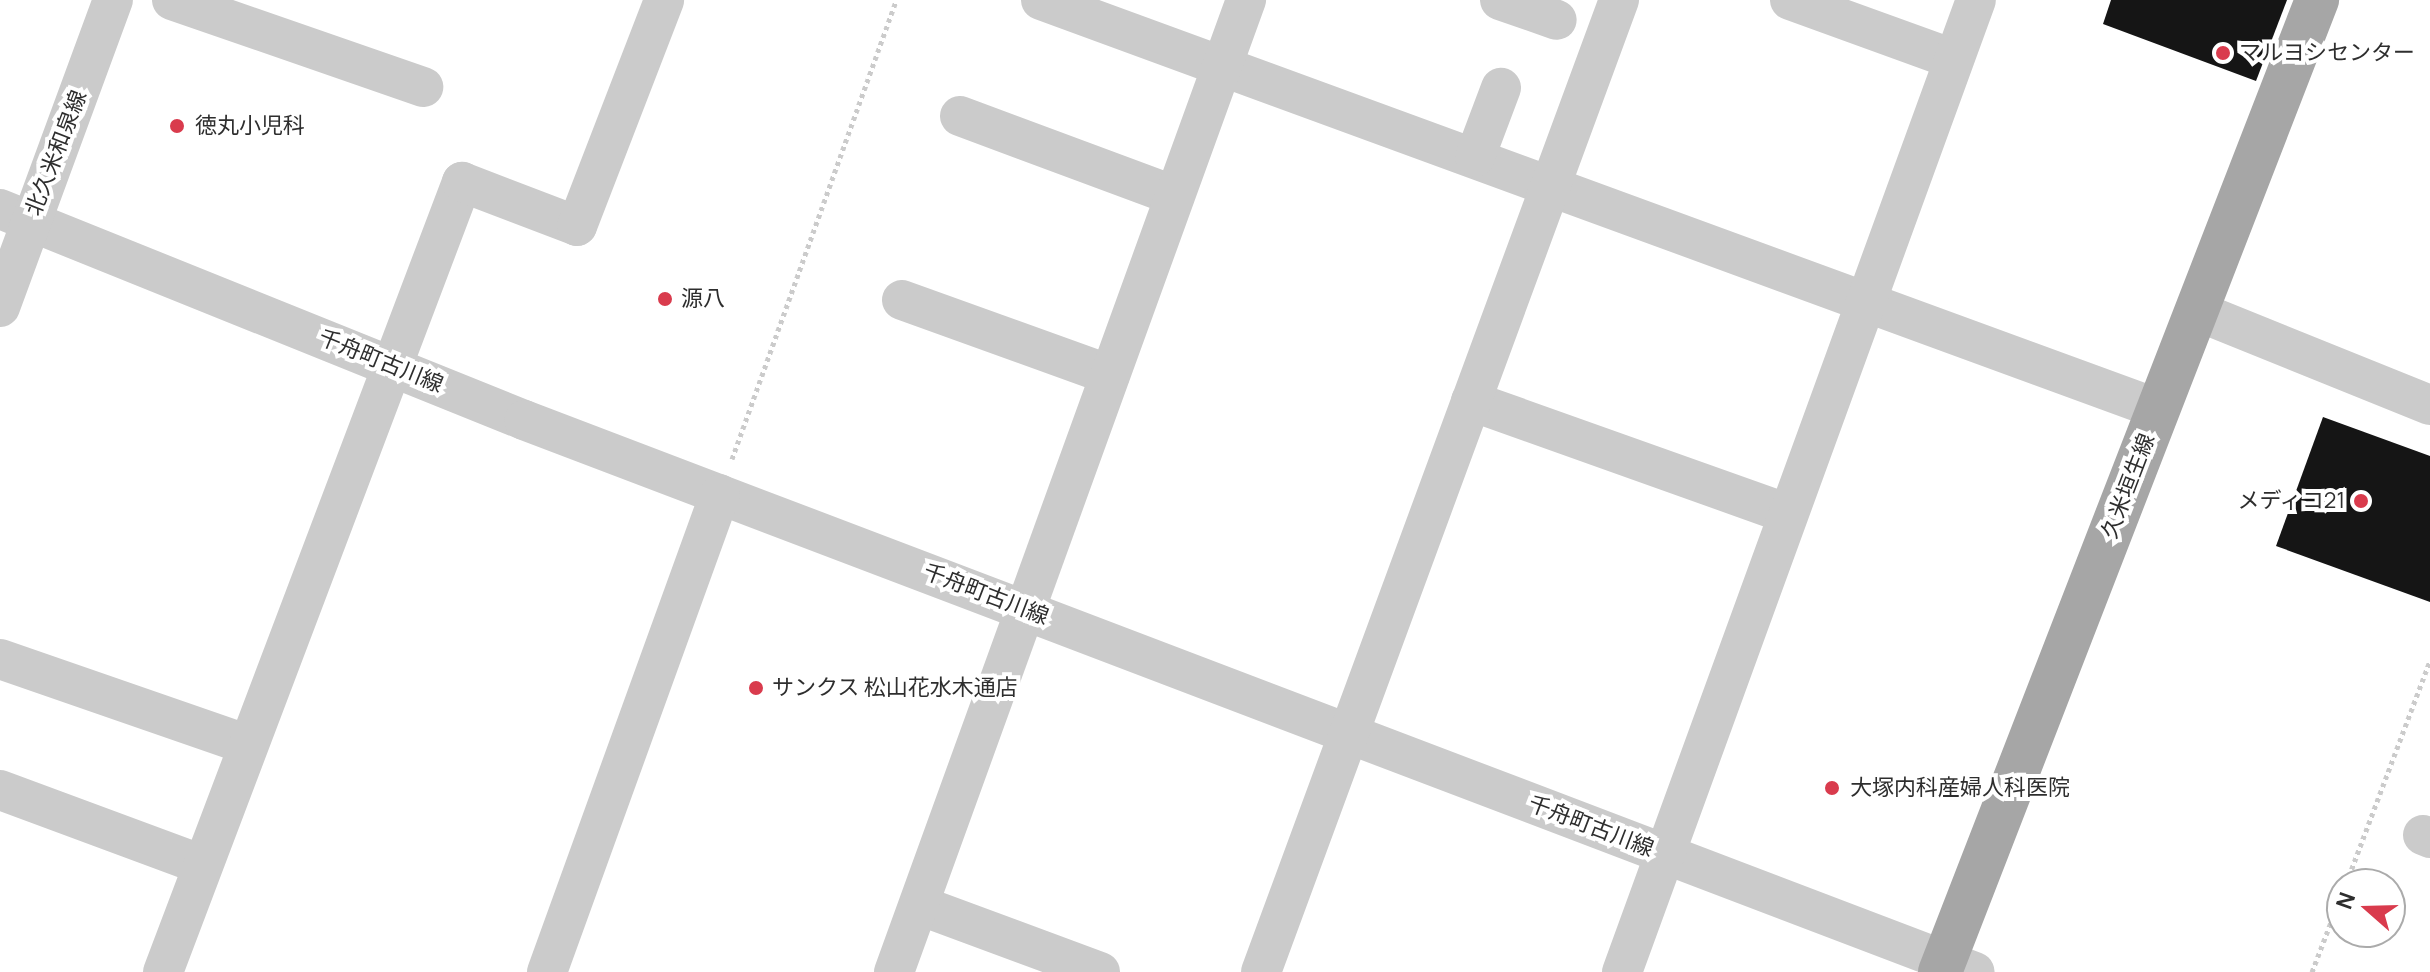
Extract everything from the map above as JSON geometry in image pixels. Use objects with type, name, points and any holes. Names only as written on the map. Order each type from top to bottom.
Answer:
[{"type":"main road","name":"久米垣生線","points":[[1953,968],[2158,409],[2317,0]]},
{"type":"street","name":"北久米和泉線","points":[[0,307],[15,214],[113,0]]},
{"type":"street","points":[[172,0],[423,87]]},
{"type":"street","points":[[163,972],[462,182],[577,226],[664,0]]},
{"type":"street","points":[[1041,0],[1863,298],[2158,409]]},
{"type":"street","points":[[894,972],[1246,0]]},
{"type":"street","points":[[1500,0],[1557,20]]},
{"type":"street","points":[[1261,972],[1619,0]]},
{"type":"street","points":[[1790,0],[1953,59]]},
{"type":"street","points":[[1622,972],[1863,298],[1976,0]]},
{"type":"street","points":[[1475,157],[1501,88]]},
{"type":"street","points":[[960,116],[1175,196]]},
{"type":"street","name":"千舟町古川線","points":[[15,214],[720,494],[1665,854],[1953,968]]},
{"type":"street","points":[[902,300],[1110,375]]},
{"type":"street","points":[[2197,311],[2430,405]]},
{"type":"street","points":[[1471,401],[1786,513]]},
{"type":"street","points":[[547,972],[720,494]]},
{"type":"street","points":[[0,659],[248,745]]},
{"type":"street","points":[[0,790],[203,865]]},
{"type":"street","points":[[919,905],[1100,972]]},
{"type":"path","points":[[720,494],[896,0]]},
{"type":"path","points":[[2352,868],[2430,660]]},
{"type":"path","points":[[2312,972],[2326,935]]},
{"type":"building","name":"マルヨシセンター","points":[[2111,0],[2287,0],[2256,81],[2103,24]]},
{"type":"building","name":"メディコ21","points":[[2323,417],[2430,456],[2430,602],[2276,546]]},
{"type":"place","name":"マルヨシセンター","points":[[2223,53]]},
{"type":"place","name":"徳丸小児科","points":[[177,126]]},
{"type":"place","name":"源八","points":[[665,299]]},
{"type":"place","name":"メディコ21","points":[[2361,501]]},
{"type":"place","name":"サンクス 松山花水木通店","points":[[756,688]]},
{"type":"place","name":"大塚内科産婦人科医院","points":[[1832,788]]}]
